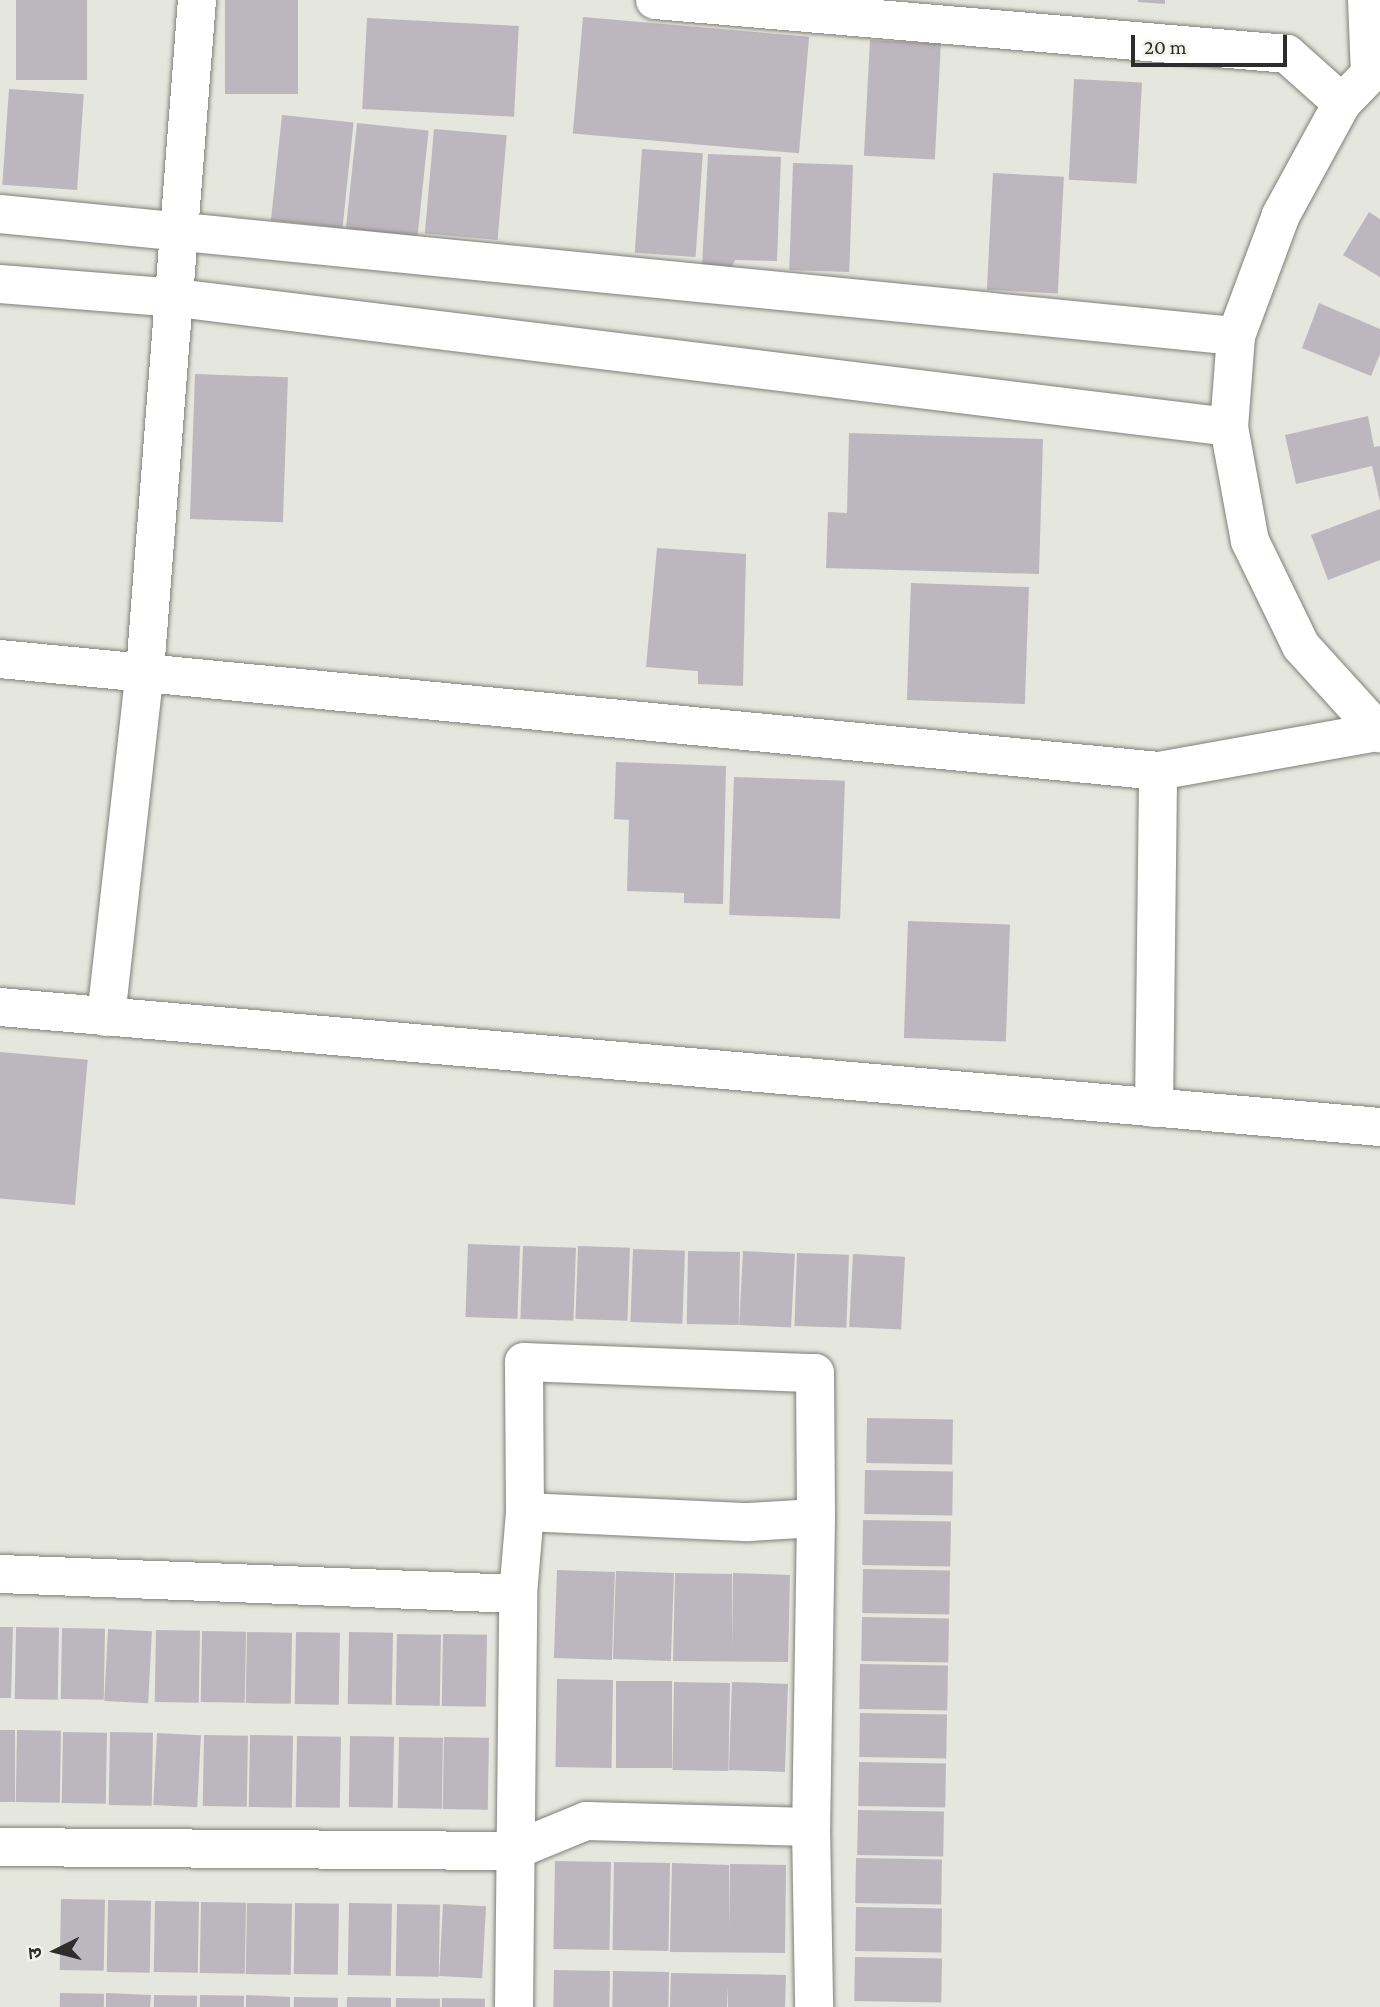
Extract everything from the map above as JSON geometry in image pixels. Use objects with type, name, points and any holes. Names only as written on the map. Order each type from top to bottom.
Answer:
[{"type":"street","points":[[106,1017],[145,671],[177,298],[197,0]]},
{"type":"street","points":[[655,0],[1287,54],[1342,103]]},
{"type":"street","points":[[1367,0],[1375,73],[1342,103],[1281,215],[1236,336],[1229,427],[1250,541],[1301,646],[1379,732]]},
{"type":"street","points":[[0,214],[1236,336]]},
{"type":"street","points":[[0,284],[177,298],[1229,427]]},
{"type":"street","points":[[0,659],[1158,771],[1379,732]]},
{"type":"street","points":[[1154,1108],[1158,771]]},
{"type":"street","points":[[0,1007],[1380,1126]]},
{"type":"street","points":[[514,2007],[513,1851],[518,1594],[525,1512],[523,1362],[815,1373],[816,1518],[811,1826],[814,2007]]},
{"type":"street","points":[[525,1512],[749,1522],[816,1518]]},
{"type":"street","points":[[0,1574],[518,1594]]},
{"type":"street","points":[[0,1847],[513,1851],[586,1821],[811,1826]]},
{"type":"building","points":[[16,0],[87,0],[87,80],[16,80]]},
{"type":"building","points":[[225,0],[298,0],[298,94],[225,94]]},
{"type":"building","points":[[1165,0],[1165,4],[1138,2]]},
{"type":"building","points":[[583,17],[809,37],[799,153],[573,134]]},
{"type":"building","points":[[367,18],[519,26],[514,117],[362,109]]},
{"type":"building","points":[[870,40],[941,44],[935,160],[864,156]]},
{"type":"building","points":[[1074,79],[1142,83],[1137,183],[1069,180]]},
{"type":"building","points":[[9,89],[84,94],[77,190],[2,185]]},
{"type":"building","points":[[282,115],[354,123],[343,228],[271,220]]},
{"type":"building","points":[[357,123],[429,131],[418,236],[346,228]]},
{"type":"building","points":[[434,129],[507,135],[498,240],[425,234]]},
{"type":"building","points":[[642,149],[703,153],[696,257],[635,253]]},
{"type":"building","points":[[708,154],[781,157],[777,261],[735,260],[732,267],[702,266]]},
{"type":"building","points":[[793,163],[853,165],[849,272],[789,270]]},
{"type":"building","points":[[993,173],[1064,177],[1058,294],[987,290]]},
{"type":"building","points":[[1369,212],[1380,219],[1380,277],[1343,255]]},
{"type":"building","points":[[1319,303],[1380,329],[1380,354],[1371,376],[1302,348]]},
{"type":"building","points":[[195,374],[288,377],[283,522],[190,519]]},
{"type":"building","points":[[1368,416],[1374,447],[1380,446],[1380,502],[1372,466],[1296,484],[1285,435]]},
{"type":"building","points":[[849,433],[1043,439],[1039,574],[826,568],[828,512],[847,513]]},
{"type":"building","points":[[1380,509],[1380,560],[1328,580],[1311,535]]},
{"type":"building","points":[[657,548],[746,554],[743,686],[698,684],[698,671],[646,667]]},
{"type":"building","points":[[911,583],[1029,587],[1025,704],[907,700]]},
{"type":"building","points":[[616,762],[726,766],[723,904],[684,903],[684,893],[627,891],[629,820],[614,819]]},
{"type":"building","points":[[734,777],[845,781],[840,919],[729,915]]},
{"type":"building","points":[[908,921],[1010,925],[1006,1041],[904,1038]]},
{"type":"building","points":[[0,1052],[88,1060],[75,1205],[0,1199]]},
{"type":"building","points":[[468,1244],[520,1246],[517,1319],[465,1317]]},
{"type":"building","points":[[523,1246],[576,1248],[573,1321],[520,1319]]},
{"type":"building","points":[[578,1246],[630,1248],[627,1321],[575,1319]]},
{"type":"building","points":[[633,1249],[685,1251],[682,1324],[630,1322]]},
{"type":"building","points":[[688,1251],[740,1252],[739,1325],[687,1324]]},
{"type":"building","points":[[743,1251],[795,1254],[791,1328],[739,1325]]},
{"type":"building","points":[[797,1253],[849,1255],[846,1328],[794,1326]]},
{"type":"building","points":[[853,1254],[905,1257],[901,1330],[849,1327]]},
{"type":"building","points":[[867,1418],[953,1420],[952,1464],[866,1463]]},
{"type":"building","points":[[865,1470],[953,1472],[952,1516],[864,1514]]},
{"type":"building","points":[[863,1520],[951,1522],[950,1567],[862,1565]]},
{"type":"building","points":[[863,1569],[950,1571],[949,1615],[862,1613]]},
{"type":"building","points":[[557,1570],[615,1572],[612,1660],[554,1658]]},
{"type":"building","points":[[616,1571],[674,1573],[671,1661],[613,1659]]},
{"type":"building","points":[[675,1573],[732,1574],[732,1649],[733,1573],[790,1575],[788,1662],[673,1661]]},
{"type":"building","points":[[862,1617],[949,1619],[948,1663],[861,1661]]},
{"type":"building","points":[[0,1627],[13,1627],[11,1698],[0,1698]]},
{"type":"building","points":[[16,1627],[59,1628],[58,1700],[15,1699]]},
{"type":"building","points":[[62,1628],[105,1629],[104,1700],[61,1699]]},
{"type":"building","points":[[108,1629],[152,1631],[148,1703],[104,1701]]},
{"type":"building","points":[[156,1630],[200,1631],[199,1703],[155,1702]]},
{"type":"building","points":[[202,1631],[246,1632],[245,1703],[201,1702]]},
{"type":"building","points":[[247,1632],[292,1633],[291,1704],[246,1703]]},
{"type":"building","points":[[296,1632],[340,1633],[339,1705],[295,1704]]},
{"type":"building","points":[[349,1632],[393,1633],[392,1705],[348,1704]]},
{"type":"building","points":[[397,1634],[441,1635],[440,1706],[396,1705]]},
{"type":"building","points":[[443,1634],[487,1635],[486,1707],[442,1706]]},
{"type":"building","points":[[860,1664],[948,1666],[947,1711],[859,1709]]},
{"type":"building","points":[[557,1679],[613,1680],[611,1768],[555,1767]]},
{"type":"building","points":[[616,1681],[672,1681],[672,1768],[616,1768]]},
{"type":"building","points":[[674,1682],[730,1683],[728,1771],[672,1770]]},
{"type":"building","points":[[732,1682],[788,1684],[785,1772],[729,1770]]},
{"type":"building","points":[[860,1713],[947,1715],[946,1759],[859,1757]]},
{"type":"building","points":[[0,1730],[15,1730],[15,1802],[0,1802]]},
{"type":"building","points":[[17,1730],[61,1731],[60,1803],[16,1802]]},
{"type":"building","points":[[63,1732],[107,1733],[106,1804],[62,1803]]},
{"type":"building","points":[[110,1732],[153,1733],[152,1806],[109,1805]]},
{"type":"building","points":[[157,1733],[201,1735],[197,1807],[153,1805]]},
{"type":"building","points":[[204,1735],[248,1736],[247,1807],[203,1806]]},
{"type":"building","points":[[250,1735],[293,1736],[292,1808],[249,1807]]},
{"type":"building","points":[[297,1736],[341,1737],[340,1808],[296,1807]]},
{"type":"building","points":[[350,1736],[394,1737],[393,1808],[349,1807]]},
{"type":"building","points":[[399,1737],[443,1738],[442,1809],[398,1808]]},
{"type":"building","points":[[444,1737],[489,1738],[488,1810],[443,1809]]},
{"type":"building","points":[[859,1762],[946,1764],[945,1808],[858,1806]]},
{"type":"building","points":[[858,1810],[944,1812],[943,1856],[857,1855]]},
{"type":"building","points":[[856,1858],[942,1860],[941,1904],[855,1903]]},
{"type":"building","points":[[555,1861],[611,1862],[609,1950],[553,1949]]},
{"type":"building","points":[[614,1862],[670,1863],[668,1951],[612,1950]]},
{"type":"building","points":[[672,1863],[729,1865],[729,1930],[730,1864],[786,1865],[785,1953],[670,1952]]},
{"type":"building","points":[[61,1899],[105,1900],[104,1971],[60,1970]]},
{"type":"building","points":[[108,1900],[151,1901],[150,1973],[107,1972]]},
{"type":"building","points":[[155,1901],[199,1902],[198,1973],[154,1972]]},
{"type":"building","points":[[201,1902],[246,1903],[245,1974],[200,1973]]},
{"type":"building","points":[[247,1903],[292,1904],[291,1975],[246,1974]]},
{"type":"building","points":[[295,1903],[339,1904],[338,1975],[294,1974]]},
{"type":"building","points":[[349,1903],[392,1904],[391,1976],[348,1975]]},
{"type":"building","points":[[397,1904],[440,1905],[439,1977],[396,1976]]},
{"type":"building","points":[[443,1904],[486,1906],[482,1978],[439,1976]]},
{"type":"building","points":[[856,1907],[942,1909],[941,1952],[855,1951]]},
{"type":"building","points":[[855,1957],[942,1959],[941,2003],[854,2001]]},
{"type":"building","points":[[554,1970],[610,1971],[609,2007],[553,2007]]},
{"type":"building","points":[[613,1971],[669,1972],[668,2007],[612,2007]]},
{"type":"building","points":[[671,1973],[786,1975],[785,2007],[728,2007],[728,1986],[727,2007],[670,2007]]},
{"type":"building","points":[[60,1993],[104,1994],[104,2007],[60,2007]]},
{"type":"building","points":[[106,1993],[151,1995],[150,2007],[106,2007]]},
{"type":"building","points":[[154,1995],[197,1996],[197,2007],[154,2007]]},
{"type":"building","points":[[200,1995],[244,1996],[244,2007],[200,2007]]},
{"type":"building","points":[[246,1995],[290,1997],[290,2007],[246,2007]]},
{"type":"building","points":[[294,1997],[338,1998],[338,2007],[294,2007]]},
{"type":"building","points":[[347,1997],[391,1998],[391,2007],[347,2007]]},
{"type":"building","points":[[396,1998],[440,1999],[440,2007],[396,2007]]},
{"type":"building","points":[[442,1998],[485,1999],[485,2007],[442,2007]]}]
